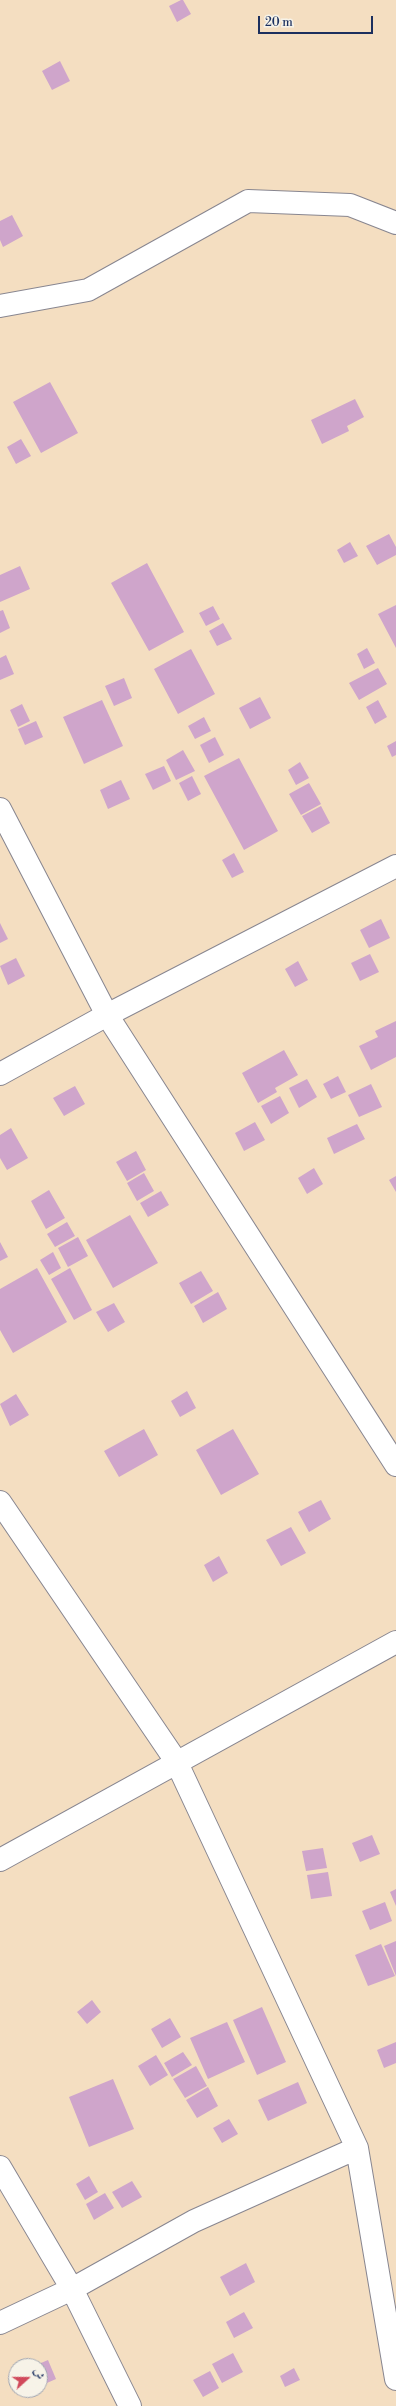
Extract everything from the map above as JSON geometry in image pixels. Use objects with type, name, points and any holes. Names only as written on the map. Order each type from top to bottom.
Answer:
[{"type":"street","points":[[0,306],[88,290],[248,201],[350,205],[396,223]]},
{"type":"street","points":[[0,809],[107,1015],[396,1465]]},
{"type":"street","points":[[0,1074],[107,1015],[396,866]]},
{"type":"street","points":[[0,1502],[176,1761],[357,2148],[396,2379]]},
{"type":"street","points":[[0,1860],[176,1761],[396,1642]]},
{"type":"street","points":[[0,2324],[72,2289],[194,2221],[357,2148]]},
{"type":"street","points":[[0,2167],[72,2289],[130,2406]]},
{"type":"building","points":[[183,0],[191,14],[177,22],[169,6]]},
{"type":"building","points":[[60,61],[70,81],[52,90],[42,71]]},
{"type":"building","points":[[12,215],[23,236],[3,247],[0,240],[0,221]]},
{"type":"building","points":[[50,382],[78,433],[41,453],[13,402]]},
{"type":"building","points":[[355,399],[364,417],[347,426],[349,431],[322,444],[311,420]]},
{"type":"building","points":[[21,439],[31,456],[16,464],[7,447]]},
{"type":"building","points":[[389,534],[396,547],[396,555],[377,565],[366,546]]},
{"type":"building","points":[[350,542],[358,556],[344,563],[337,550]]},
{"type":"building","points":[[147,563],[184,632],[149,651],[111,583]]},
{"type":"building","points":[[20,566],[30,589],[0,602],[0,575]]},
{"type":"building","points":[[396,605],[396,648],[378,614]]},
{"type":"building","points":[[213,606],[220,619],[206,626],[199,613]]},
{"type":"building","points":[[3,610],[10,628],[0,633],[0,611]]},
{"type":"building","points":[[223,623],[232,639],[217,646],[209,631]]},
{"type":"building","points":[[367,648],[375,663],[364,669],[357,654]]},
{"type":"building","points":[[191,649],[215,694],[178,714],[154,669]]},
{"type":"building","points":[[6,655],[14,674],[0,680],[0,658]]},
{"type":"building","points":[[378,668],[387,684],[359,700],[349,683]]},
{"type":"building","points":[[124,678],[132,698],[114,706],[105,686]]},
{"type":"building","points":[[260,697],[271,718],[250,729],[239,708]]},
{"type":"building","points":[[102,700],[123,746],[84,764],[63,717]]},
{"type":"building","points":[[378,700],[387,717],[375,724],[366,707]]},
{"type":"building","points":[[22,704],[30,721],[18,727],[10,710]]},
{"type":"building","points":[[204,717],[211,731],[195,739],[188,726]]},
{"type":"building","points":[[36,721],[43,737],[25,745],[18,729]]},
{"type":"building","points":[[215,737],[224,755],[209,763],[200,745]]},
{"type":"building","points":[[396,741],[396,755],[392,757],[387,746]]},
{"type":"building","points":[[183,750],[195,771],[176,780],[166,760]]},
{"type":"building","points":[[239,758],[278,831],[244,850],[204,776]]},
{"type":"building","points":[[300,762],[309,778],[296,785],[288,770]]},
{"type":"building","points":[[164,766],[171,781],[153,790],[145,774]]},
{"type":"building","points":[[192,776],[201,794],[188,801],[179,783]]},
{"type":"building","points":[[121,780],[130,799],[108,809],[100,790]]},
{"type":"building","points":[[309,783],[321,804],[301,815],[289,794]]},
{"type":"building","points":[[321,806],[330,823],[312,833],[302,816]]},
{"type":"building","points":[[234,853],[244,872],[232,878],[222,860]]},
{"type":"building","points":[[381,919],[390,938],[369,948],[360,930]]},
{"type":"building","points":[[0,923],[8,939],[0,943]]},
{"type":"building","points":[[370,954],[379,972],[360,981],[351,963]]},
{"type":"building","points":[[16,958],[25,976],[8,985],[0,966]]},
{"type":"building","points":[[298,961],[308,980],[295,987],[285,969]]},
{"type":"building","points":[[396,1021],[396,1057],[371,1070],[359,1046],[378,1037],[375,1031]]},
{"type":"building","points":[[284,1050],[298,1075],[275,1088],[277,1092],[258,1103],[242,1073]]},
{"type":"building","points":[[338,1076],[346,1092],[331,1099],[323,1084]]},
{"type":"building","points":[[307,1079],[317,1097],[299,1108],[289,1088]]},
{"type":"building","points":[[371,1084],[382,1107],[359,1117],[348,1095]]},
{"type":"building","points":[[75,1086],[85,1104],[64,1116],[53,1098]]},
{"type":"building","points":[[280,1096],[289,1113],[271,1124],[261,1106]]},
{"type":"building","points":[[255,1122],[265,1140],[244,1151],[235,1133]]},
{"type":"building","points":[[357,1124],[365,1139],[334,1154],[327,1138]]},
{"type":"building","points":[[11,1128],[28,1158],[7,1170],[0,1158],[0,1135]]},
{"type":"building","points":[[136,1151],[146,1170],[127,1181],[116,1162]]},
{"type":"building","points":[[314,1168],[323,1184],[307,1194],[298,1178]]},
{"type":"building","points":[[144,1173],[154,1191],[137,1201],[127,1183]]},
{"type":"building","points":[[396,1176],[396,1192],[389,1180]]},
{"type":"building","points":[[49,1190],[65,1218],[46,1229],[31,1201]]},
{"type":"building","points":[[161,1191],[169,1205],[148,1217],[140,1203]]},
{"type":"building","points":[[130,1215],[158,1263],[113,1288],[86,1240]]},
{"type":"building","points":[[67,1222],[75,1236],[55,1247],[47,1234]]},
{"type":"building","points":[[78,1237],[88,1256],[68,1267],[58,1248]]},
{"type":"building","points":[[0,1242],[8,1257],[0,1261]]},
{"type":"building","points":[[53,1252],[61,1268],[49,1275],[40,1260]]},
{"type":"building","points":[[37,1268],[67,1322],[13,1353],[0,1330],[0,1289]]},
{"type":"building","points":[[70,1268],[92,1310],[74,1320],[51,1279]]},
{"type":"building","points":[[201,1271],[213,1291],[191,1304],[179,1283]]},
{"type":"building","points":[[218,1292],[227,1309],[203,1323],[194,1306]]},
{"type":"building","points":[[114,1303],[125,1322],[108,1332],[96,1312]]},
{"type":"building","points":[[187,1391],[196,1408],[180,1417],[171,1401]]},
{"type":"building","points":[[16,1394],[29,1415],[10,1426],[0,1404]]},
{"type":"building","points":[[144,1429],[158,1455],[119,1477],[104,1451]]},
{"type":"building","points":[[233,1429],[259,1474],[221,1495],[196,1450]]},
{"type":"building","points":[[321,1500],[331,1519],[309,1532],[298,1512]]},
{"type":"building","points":[[291,1527],[306,1553],[281,1566],[266,1540]]},
{"type":"building","points":[[219,1556],[228,1573],[213,1582],[204,1565]]},
{"type":"building","points":[[372,1835],[380,1854],[360,1862],[352,1843]]},
{"type":"building","points":[[323,1848],[327,1868],[306,1871],[302,1851]]},
{"type":"building","points":[[328,1872],[332,1896],[311,1899],[307,1875]]},
{"type":"building","points":[[396,1889],[396,1906],[390,1892]]},
{"type":"building","points":[[385,1902],[392,1921],[370,1930],[362,1911]]},
{"type":"building","points":[[396,1941],[396,1976],[384,1946]]},
{"type":"building","points":[[381,1944],[395,1976],[368,1986],[355,1955]]},
{"type":"building","points":[[92,2000],[101,2012],[87,2024],[77,2012]]},
{"type":"building","points":[[262,2007],[286,2062],[257,2075],[233,2020]]},
{"type":"building","points":[[170,2018],[181,2037],[162,2048],[151,2029]]},
{"type":"building","points":[[227,2022],[245,2062],[208,2079],[190,2038]]},
{"type":"building","points":[[396,2042],[396,2063],[384,2068],[377,2050]]},
{"type":"building","points":[[183,2052],[192,2065],[172,2077],[164,2063]]},
{"type":"building","points":[[156,2055],[168,2075],[150,2086],[138,2066]]},
{"type":"building","points":[[196,2066],[207,2086],[185,2098],[173,2079]]},
{"type":"building","points":[[113,2079],[134,2129],[89,2147],[69,2097]]},
{"type":"building","points":[[298,2082],[307,2103],[268,2121],[258,2100]]},
{"type":"building","points":[[208,2087],[218,2106],[197,2118],[186,2100]]},
{"type":"building","points":[[229,2119],[238,2134],[222,2143],[213,2128]]},
{"type":"building","points":[[89,2176],[98,2192],[85,2200],[76,2184]]},
{"type":"building","points":[[132,2181],[142,2197],[122,2208],[112,2192]]},
{"type":"building","points":[[105,2193],[114,2208],[94,2220],[86,2204]]},
{"type":"building","points":[[246,2263],[255,2282],[230,2296],[220,2277]]},
{"type":"building","points":[[244,2312],[253,2328],[234,2338],[226,2322]]},
{"type":"building","points":[[233,2353],[243,2372],[222,2383],[212,2364]]},
{"type":"building","points":[[48,2360],[56,2379],[48,2382]]},
{"type":"building","points":[[294,2368],[300,2380],[285,2387],[280,2376]]},
{"type":"building","points":[[210,2371],[219,2388],[203,2397],[193,2380]]}]
